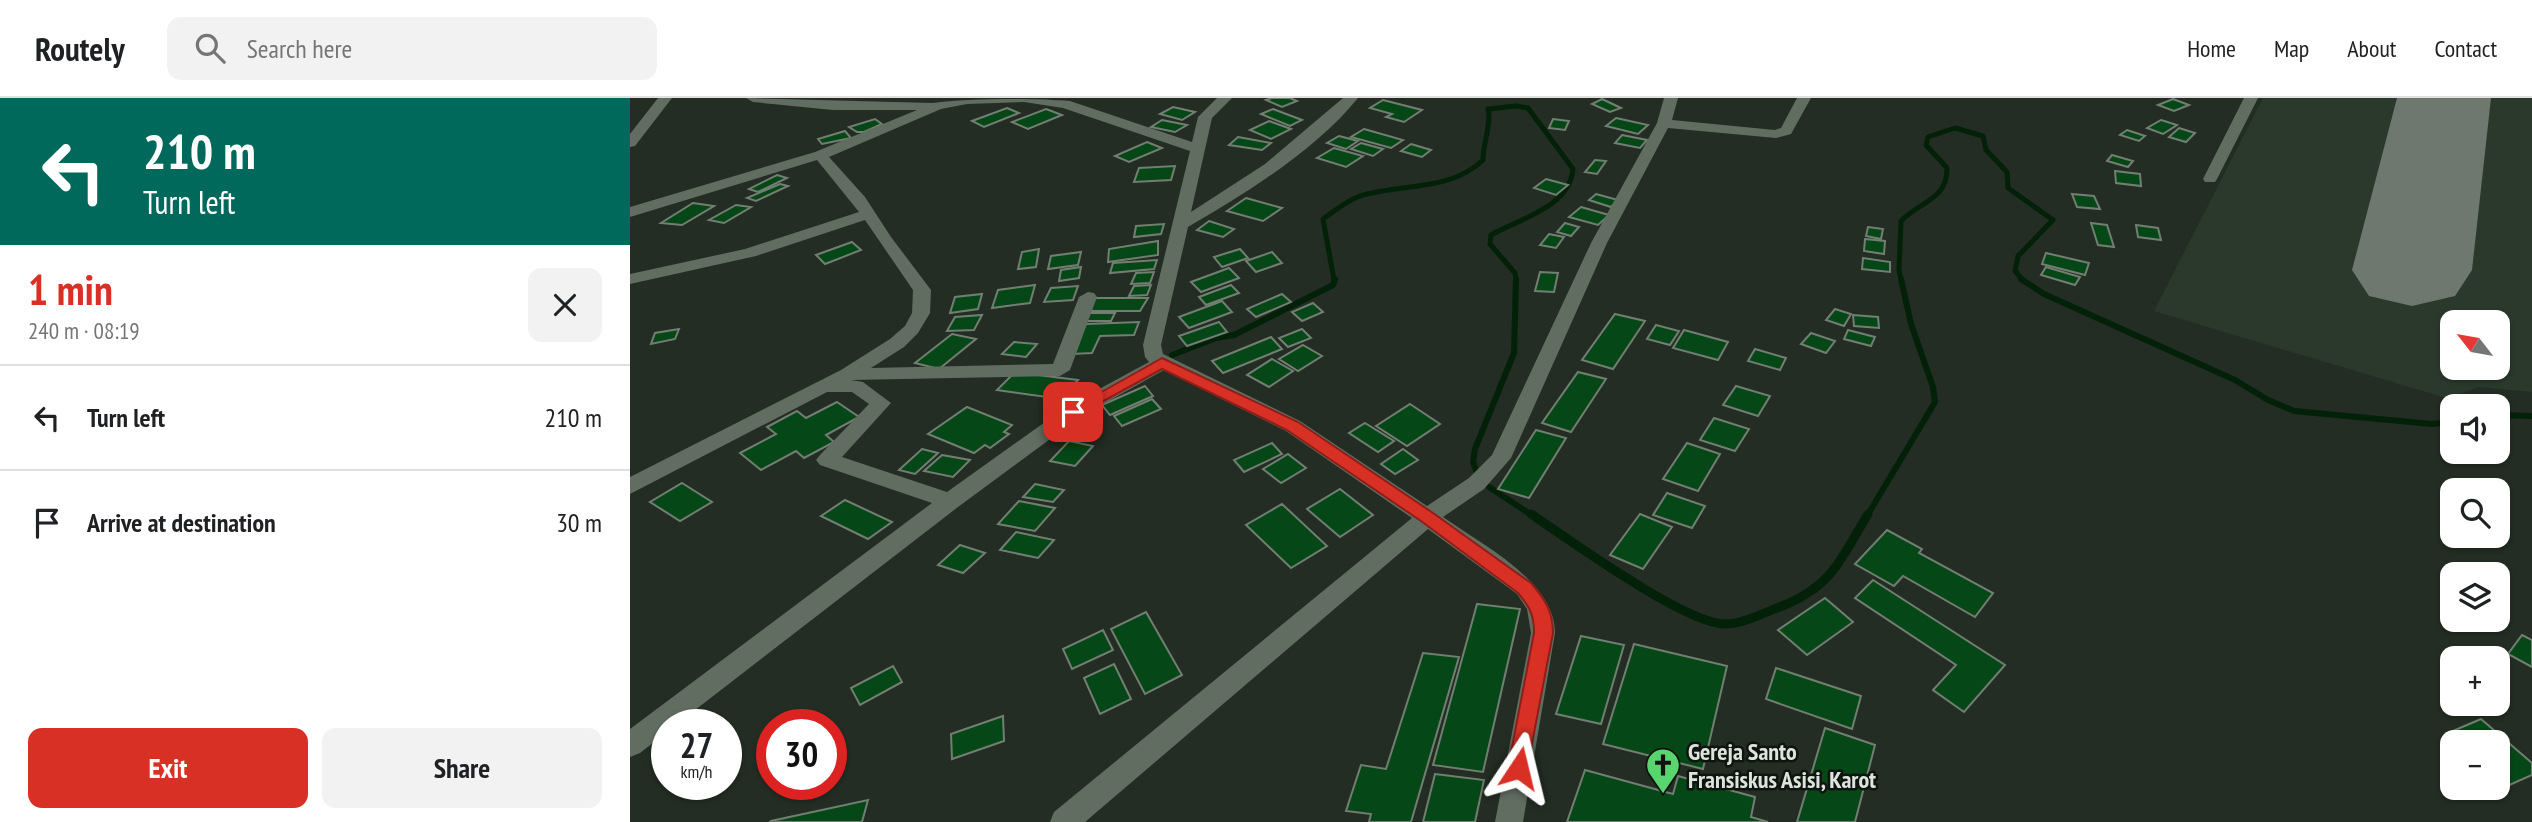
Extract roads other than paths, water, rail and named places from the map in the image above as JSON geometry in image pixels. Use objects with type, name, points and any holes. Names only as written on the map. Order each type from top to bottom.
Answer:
[{"type":"street","points":[[630,143],[664,98]]},
{"type":"street","points":[[753,98],[822,105],[937,106],[967,100],[1024,98],[1065,104],[1198,149]]},
{"type":"street","points":[[1225,98],[1205,117],[1152,345],[1154,358],[1293,426],[1427,517],[1525,588],[1537,602],[1544,617],[1543,633],[1509,822]]},
{"type":"street","points":[[1181,224],[1226,198],[1332,118],[1351,98]]},
{"type":"street","points":[[1064,822],[1427,517],[1483,480],[1501,458],[1599,243],[1664,123],[1672,98]]},
{"type":"street","points":[[1664,123],[1776,134],[1786,131],[1804,98]]},
{"type":"street","points":[[2210,179],[2251,98]]},
{"type":"street","points":[[630,212],[820,155],[871,136],[937,106]]},
{"type":"street","points":[[630,486],[848,374],[905,337],[921,313],[922,290],[860,200],[820,155]]},
{"type":"street","points":[[630,279],[719,262],[788,243],[868,214]]},
{"type":"street","points":[[848,374],[1060,370],[1088,297]]},
{"type":"street","points":[[630,745],[950,501],[1073,412],[1162,363]]},
{"type":"street","points":[[813,390],[856,386],[881,403],[827,460],[950,501]]},
{"type":"waterway","points":[[1334,280],[1323,219],[1360,196],[1440,182],[1470,170],[1483,160],[1488,109],[1516,106],[1528,108],[1573,169],[1570,182],[1553,202],[1491,235],[1490,244],[1515,273],[1516,280]]},
{"type":"waterway","points":[[1901,280],[1901,221],[1932,199],[1943,187],[1946,179],[1947,168],[1926,145],[1928,137],[1955,128],[1983,136],[1986,150],[2007,172],[2008,188],[2053,220],[2018,256],[2015,271],[2023,280]]},
{"type":"waterway","points":[[1172,355],[1216,338],[1234,335],[1333,285],[1335,279]]},
{"type":"waterway","points":[[1867,516],[1935,402],[1933,387],[1911,324],[1901,279]]},
{"type":"waterway","points":[[2021,279],[2044,294],[2235,380],[2268,400],[2294,411],[2440,423]]},
{"type":"waterway","points":[[1477,473],[1473,462],[1475,449],[1514,353],[1516,280]]},
{"type":"waterway","points":[[2510,415],[2532,416]]},
{"type":"waterway","points":[[1489,487],[1533,516]]},
{"type":"waterway","points":[[1531,514],[1657,596],[1708,621],[1726,624],[1746,620],[1785,605],[1816,587],[1829,576],[1839,562],[1868,514]]},
{"type":"place","name":"Gereja Santo Fransiskus Asisi, Karot","points":[[1663,795]]}]
